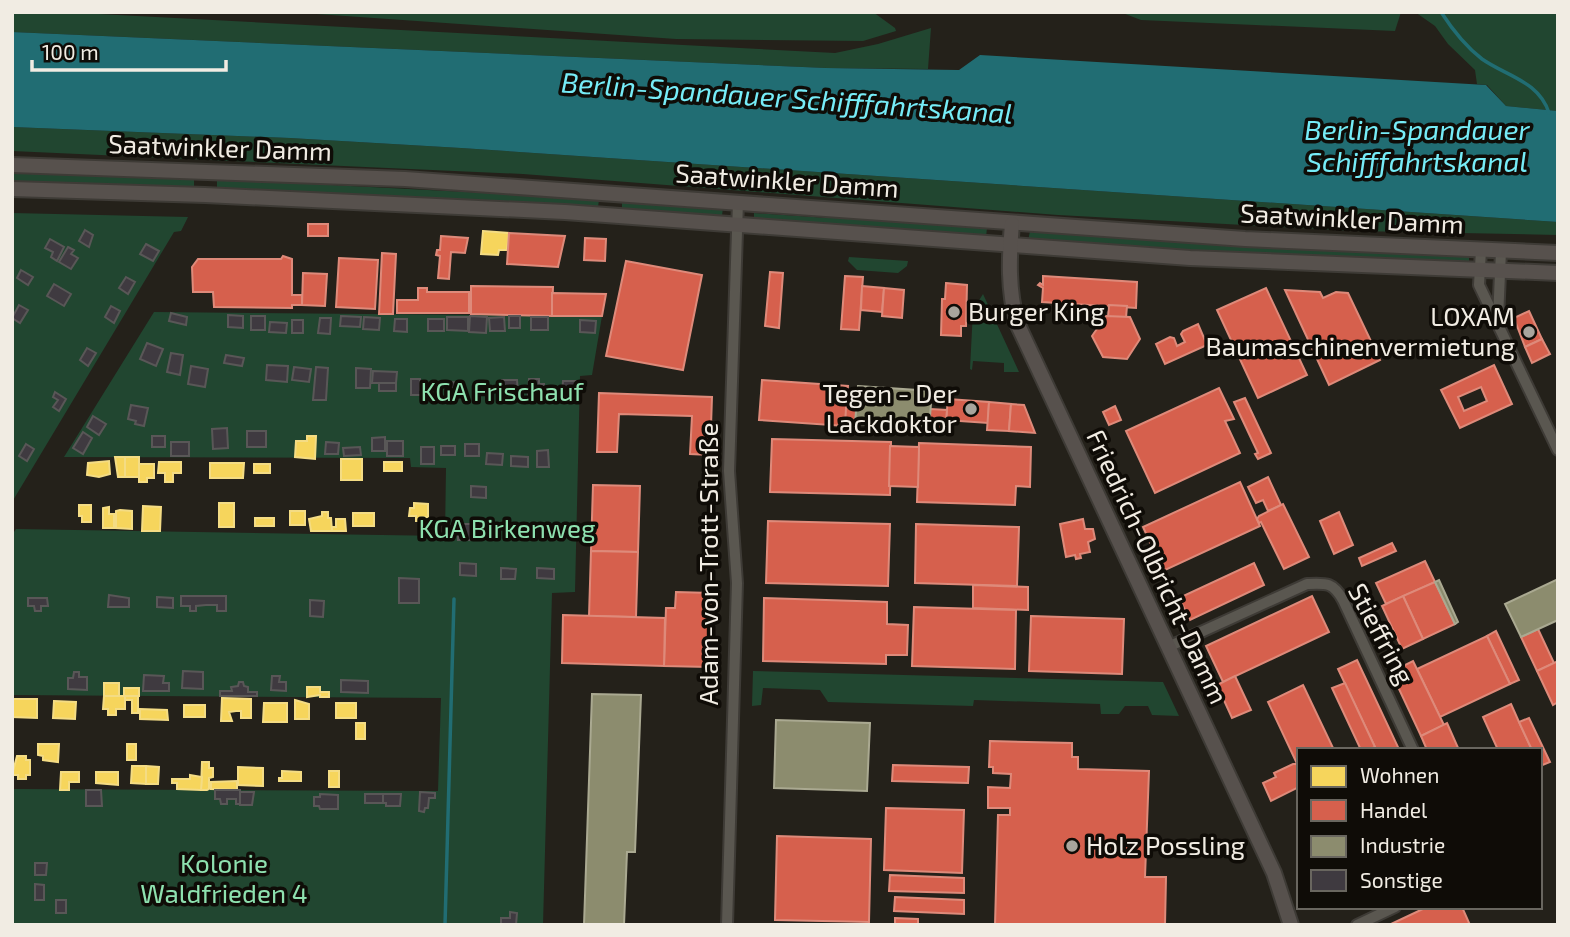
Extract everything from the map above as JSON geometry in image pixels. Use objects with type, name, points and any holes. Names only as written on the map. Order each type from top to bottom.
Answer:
[{"type":"main road","name":"Saatwinkler Damm","points":[[12,165],[405,179],[1245,239],[1558,253]]},
{"type":"main road","name":"Saatwinkler Damm","points":[[12,189],[565,212],[1240,261],[1558,273]]},
{"type":"main road","name":"Friedrich-Olbricht-Damm","points":[[1012,224],[1009,284],[1017,323],[1274,873],[1291,925]]},
{"type":"street","name":"Adam-von-Trott-Straße","points":[[727,925],[737,583],[729,471],[738,202]]},
{"type":"street","points":[[1480,250],[1479,285],[1558,450]]},
{"type":"street","points":[[1498,322],[1501,251]]},
{"type":"street","name":"Stieffring","points":[[1168,648],[1307,584],[1324,583],[1337,588],[1412,748]]},
{"type":"street","points":[[1357,925],[1391,909]]},
{"type":"green space","points":[[12,12],[61,12],[835,53],[878,44],[931,28],[928,69],[826,68],[12,32]]},
{"type":"green space","points":[[288,12],[873,12],[896,31],[863,41],[676,39]]},
{"type":"green space","points":[[1120,12],[1401,12],[1395,31],[1141,20]]},
{"type":"green space","points":[[1415,12],[1558,12],[1558,111],[1506,106],[1487,85],[1477,84],[1475,70],[1448,44],[1435,26]]},
{"type":"green space","points":[[12,127],[461,148],[1558,222],[1558,235],[1356,231],[1058,215],[523,174],[12,151]]},
{"type":"green space","points":[[12,173],[194,179],[194,187],[12,181]]},
{"type":"green space","points":[[217,179],[599,199],[598,208],[217,188]]},
{"type":"green space","points":[[622,201],[723,207],[722,216],[622,209]]},
{"type":"green space","points":[[12,213],[188,217],[181,231],[174,232],[12,502]]},
{"type":"green space","points":[[754,213],[828,218],[840,216],[987,228],[986,237],[754,219]]},
{"type":"green space","points":[[1030,231],[1469,253],[1469,263],[1251,256],[1028,241]]},
{"type":"green space","points":[[849,257],[908,261],[907,266],[898,273],[857,270],[848,261]]},
{"type":"green space","points":[[983,294],[1019,372],[1004,372],[1004,363],[973,361],[972,370],[970,369],[973,310]]},
{"type":"green space","points":[[154,312],[602,316],[592,375],[580,376],[575,592],[552,593],[543,925],[12,925],[12,789],[438,791],[441,698],[12,695],[12,535],[16,529],[445,536],[446,468],[411,467],[410,458],[64,457]]},
{"type":"green space","points":[[753,671],[1163,682],[1179,716],[1152,715],[1148,706],[1125,706],[1119,714],[1101,714],[1100,704],[974,700],[973,706],[828,702],[820,690],[763,688],[761,705],[752,706]]},
{"type":"water","name":"Berlin-Spandauer Schifffahrtskanal","points":[[12,32],[826,68],[959,70],[980,55],[1486,85],[1506,106],[1558,111],[1558,222],[461,148],[12,127]]},
{"type":"building: Wohnen","points":[[483,231],[509,233],[507,250],[499,250],[498,255],[481,254]]},
{"type":"building: Wohnen","points":[[307,436],[316,436],[315,459],[295,457],[296,441],[307,441]]},
{"type":"building: Wohnen","points":[[115,457],[125,457],[125,477],[118,477]]},
{"type":"building: Wohnen","points":[[125,457],[139,457],[139,477],[125,477]]},
{"type":"building: Wohnen","points":[[341,459],[362,459],[362,480],[341,480]]},
{"type":"building: Wohnen","points":[[109,461],[110,474],[99,477],[87,475],[88,463]]},
{"type":"building: Wohnen","points":[[159,462],[181,462],[181,473],[173,473],[173,482],[165,482],[165,473],[158,473]]},
{"type":"building: Wohnen","points":[[384,462],[402,462],[402,471],[384,471]]},
{"type":"building: Wohnen","points":[[210,463],[244,463],[243,478],[210,478]]},
{"type":"building: Wohnen","points":[[139,464],[154,464],[154,478],[139,482]]},
{"type":"building: Wohnen","points":[[254,464],[270,464],[270,473],[254,473]]},
{"type":"building: Wohnen","points":[[219,503],[234,503],[234,527],[219,527]]},
{"type":"building: Wohnen","points":[[414,503],[428,504],[428,517],[421,517],[421,521],[416,521],[416,516],[409,516]]},
{"type":"building: Wohnen","points":[[79,505],[91,505],[91,522],[82,522]]},
{"type":"building: Wohnen","points":[[143,506],[161,507],[160,531],[142,531]]},
{"type":"building: Wohnen","points":[[109,507],[109,514],[114,514],[114,528],[103,528],[103,508]]},
{"type":"building: Wohnen","points":[[116,511],[132,511],[132,529],[116,528]]},
{"type":"building: Wohnen","points":[[290,511],[305,511],[305,525],[290,525]]},
{"type":"building: Wohnen","points":[[322,512],[328,512],[332,531],[311,531],[309,519],[322,516]]},
{"type":"building: Wohnen","points":[[353,513],[374,513],[374,526],[353,526]]},
{"type":"building: Wohnen","points":[[255,518],[274,518],[274,526],[255,526]]},
{"type":"building: Wohnen","points":[[336,519],[345,519],[346,531],[332,531],[332,527],[336,527]]},
{"type":"building: Wohnen","points":[[104,683],[119,683],[119,696],[104,696]]},
{"type":"building: Wohnen","points":[[307,687],[320,687],[320,692],[329,692],[329,697],[307,697]]},
{"type":"building: Wohnen","points":[[124,688],[139,688],[139,696],[124,696]]},
{"type":"building: Wohnen","points":[[104,696],[125,696],[125,709],[116,709],[116,715],[108,715],[108,709],[103,709]]},
{"type":"building: Wohnen","points":[[125,696],[138,696],[138,713],[132,713],[132,700],[125,700]]},
{"type":"building: Wohnen","points":[[222,698],[251,699],[251,718],[241,718],[241,711],[236,711],[229,712],[232,721],[221,721]]},
{"type":"building: Wohnen","points":[[12,699],[37,699],[37,718],[12,717]]},
{"type":"building: Wohnen","points":[[295,700],[309,704],[309,719],[295,719]]},
{"type":"building: Wohnen","points":[[54,701],[76,702],[75,719],[53,718]]},
{"type":"building: Wohnen","points":[[264,703],[287,703],[287,722],[263,722]]},
{"type":"building: Wohnen","points":[[336,703],[356,703],[356,718],[336,718]]},
{"type":"building: Wohnen","points":[[184,705],[205,705],[205,717],[184,717]]},
{"type":"building: Wohnen","points":[[140,709],[167,710],[168,720],[140,719]]},
{"type":"building: Wohnen","points":[[356,723],[365,723],[365,739],[356,739]]},
{"type":"building: Wohnen","points":[[38,744],[59,744],[58,762],[43,760],[43,756],[38,755]]},
{"type":"building: Wohnen","points":[[127,744],[136,744],[136,760],[127,760]]},
{"type":"building: Wohnen","points":[[17,756],[26,756],[26,760],[30,760],[30,775],[26,775],[26,779],[18,779],[18,775],[12,775]]},
{"type":"building: Wohnen","points":[[202,762],[209,762],[209,768],[213,768],[213,777],[209,778],[207,790],[201,790]]},
{"type":"building: Wohnen","points":[[132,766],[146,766],[146,784],[131,783]]},
{"type":"building: Wohnen","points":[[146,766],[159,767],[158,784],[146,784]]},
{"type":"building: Wohnen","points":[[238,767],[263,768],[263,786],[238,785]]},
{"type":"building: Wohnen","points":[[282,771],[301,772],[301,781],[279,781]]},
{"type":"building: Wohnen","points":[[329,771],[339,771],[339,787],[329,787]]},
{"type":"building: Wohnen","points":[[61,772],[79,772],[79,782],[69,782],[69,790],[60,790]]},
{"type":"building: Wohnen","points":[[96,772],[118,772],[118,785],[96,783]]},
{"type":"building: Wohnen","points":[[190,775],[202,777],[201,790],[177,789],[177,783],[172,783],[172,779],[190,779]]},
{"type":"building: Wohnen","points":[[237,781],[237,790],[211,789],[211,782]]},
{"type":"building: Handel","points":[[308,224],[328,224],[328,236],[308,236]]},
{"type":"building: Handel","points":[[509,233],[565,236],[558,267],[507,264]]},
{"type":"building: Handel","points":[[441,236],[468,238],[465,253],[451,252],[449,279],[438,278],[440,256],[436,255],[437,250],[440,250]]},
{"type":"building: Handel","points":[[585,238],[606,239],[605,261],[584,260]]},
{"type":"building: Handel","points":[[382,253],[396,254],[393,314],[379,314]]},
{"type":"building: Handel","points":[[283,256],[292,259],[292,295],[302,295],[302,305],[292,305],[292,308],[214,307],[213,292],[193,292],[192,267],[198,259],[281,259]]},
{"type":"building: Handel","points":[[339,258],[378,260],[375,309],[336,307]]},
{"type":"building: Handel","points":[[626,261],[702,275],[683,370],[606,356]]},
{"type":"building: Handel","points":[[770,272],[783,273],[779,328],[765,326]]},
{"type":"building: Handel","points":[[303,273],[327,274],[325,306],[302,305]]},
{"type":"building: Handel","points":[[845,276],[863,277],[859,330],[841,329]]},
{"type":"building: Handel","points":[[1043,276],[1137,282],[1136,308],[1042,302],[1043,288],[1038,285],[1043,285]]},
{"type":"building: Handel","name":"Burger King","points":[[946,283],[967,285],[966,326],[961,326],[961,336],[941,335],[942,299],[945,299]]},
{"type":"building: Handel","points":[[471,286],[553,287],[552,316],[471,314]]},
{"type":"building: Handel","points":[[862,286],[884,288],[882,312],[861,310]]},
{"type":"building: Handel","points":[[418,288],[427,288],[427,292],[469,292],[469,313],[397,313],[397,300],[418,300]]},
{"type":"building: Handel","points":[[884,288],[904,290],[902,318],[882,316]]},
{"type":"building: Handel","points":[[1266,288],[1307,375],[1258,398],[1217,310]]},
{"type":"building: Handel","points":[[1285,290],[1320,292],[1323,298],[1336,292],[1348,293],[1380,360],[1329,385]]},
{"type":"building: Handel","points":[[552,293],[606,294],[602,316],[552,316]]},
{"type":"building: Handel","points":[[1109,305],[1127,306],[1126,318],[1108,317]]},
{"type":"building: Handel","points":[[1529,311],[1542,339],[1525,347],[1514,318]]},
{"type":"building: Handel","points":[[1106,316],[1130,317],[1140,339],[1127,359],[1103,357],[1092,336]]},
{"type":"building: Handel","points":[[1198,324],[1207,345],[1165,364],[1156,344],[1170,337],[1174,338],[1177,346],[1185,342],[1181,334],[1183,331]]},
{"type":"building: Handel","points":[[1542,339],[1550,354],[1532,363],[1525,347]]},
{"type":"building: Handel","points":[[1494,365],[1512,404],[1460,428],[1441,390]],"holes":[[[1481,387],[1487,401],[1464,411],[1458,397]]]},
{"type":"building: Handel","points":[[762,380],[848,386],[845,426],[759,420]]},
{"type":"building: Handel","points":[[1219,388],[1234,419],[1225,421],[1240,453],[1155,493],[1126,431]]},
{"type":"building: Handel","points":[[599,393],[712,397],[710,455],[690,454],[692,416],[619,414],[617,452],[597,452]]},
{"type":"building: Handel","points":[[1245,398],[1271,453],[1258,459],[1255,454],[1258,453],[1234,402]]},
{"type":"building: Handel","points":[[948,399],[989,402],[988,423],[946,420]]},
{"type":"building: Handel","points":[[989,402],[1011,404],[1009,431],[987,430]]},
{"type":"building: Handel","points":[[1011,404],[1024,405],[1035,433],[1009,431]]},
{"type":"building: Handel","points":[[1115,406],[1121,420],[1109,425],[1103,412]]},
{"type":"building: Handel","points":[[846,408],[857,408],[855,427],[845,426]]},
{"type":"building: Handel","points":[[930,409],[947,410],[945,430],[929,429]]},
{"type":"building: Handel","points":[[772,439],[891,442],[890,495],[770,492]]},
{"type":"building: Handel","points":[[919,443],[1031,447],[1030,487],[1016,486],[1015,505],[917,502]]},
{"type":"building: Handel","points":[[890,446],[919,447],[918,487],[889,486]]},
{"type":"building: Handel","points":[[1268,477],[1281,505],[1268,511],[1263,500],[1256,503],[1248,487]]},
{"type":"building: Handel","points":[[1240,482],[1260,526],[1163,571],[1143,527]]},
{"type":"building: Handel","points":[[593,485],[640,486],[638,552],[591,551]]},
{"type":"building: Handel","points":[[1283,504],[1309,557],[1284,569],[1257,519]]},
{"type":"building: Handel","points":[[1339,512],[1353,545],[1334,554],[1320,521]]},
{"type":"building: Handel","points":[[1083,519],[1085,529],[1093,529],[1095,539],[1088,542],[1090,552],[1080,554],[1081,558],[1076,559],[1075,555],[1066,557],[1060,524]]},
{"type":"building: Handel","points":[[768,521],[890,524],[888,586],[766,583]]},
{"type":"building: Handel","points":[[916,524],[1019,527],[1017,586],[915,583]]},
{"type":"building: Handel","points":[[1392,543],[1396,551],[1362,566],[1359,558]]},
{"type":"building: Handel","points":[[591,551],[638,552],[636,617],[589,616]]},
{"type":"building: Handel","points":[[1425,561],[1435,582],[1386,604],[1376,583]]},
{"type":"building: Handel","points":[[1254,563],[1264,585],[1190,620],[1179,598]]},
{"type":"building: Handel","points":[[1435,582],[1455,624],[1423,639],[1403,596]]},
{"type":"building: Handel","points":[[973,585],[1028,587],[1028,610],[973,608]]},
{"type":"building: Handel","points":[[676,592],[711,593],[709,667],[664,666],[666,608],[675,608]]},
{"type":"building: Handel","points":[[1312,596],[1329,632],[1223,682],[1206,646]]},
{"type":"building: Handel","points":[[1403,596],[1423,639],[1402,649],[1382,606]]},
{"type":"building: Handel","points":[[764,598],[887,602],[887,624],[908,625],[907,655],[886,655],[886,664],[763,661]]},
{"type":"building: Handel","points":[[914,607],[1016,610],[1015,669],[912,666]]},
{"type":"building: Handel","points":[[563,615],[665,618],[664,666],[562,663]]},
{"type":"building: Handel","points":[[1031,616],[1124,619],[1122,674],[1029,671]]},
{"type":"building: Handel","points":[[1538,629],[1554,663],[1537,671],[1521,637]]},
{"type":"building: Handel","points":[[1496,631],[1519,680],[1510,684],[1487,636]]},
{"type":"building: Handel","points":[[1487,636],[1510,684],[1440,717],[1417,669]]},
{"type":"building: Handel","points":[[1357,660],[1398,748],[1375,748],[1338,669]]},
{"type":"building: Handel","points":[[1413,661],[1444,725],[1421,736],[1391,672]]},
{"type":"building: Handel","points":[[1558,661],[1558,702],[1553,705],[1537,671]]},
{"type":"building: Handel","points":[[1235,676],[1251,710],[1232,718],[1217,685]]},
{"type":"building: Handel","points":[[1345,683],[1375,747],[1360,748],[1332,688]]},
{"type":"building: Handel","points":[[1303,685],[1333,748],[1297,748],[1297,764],[1268,702]]},
{"type":"building: Handel","points":[[1511,704],[1531,748],[1497,748],[1483,717]]},
{"type":"building: Handel","points":[[1529,718],[1550,762],[1542,765],[1542,748],[1531,748],[1519,722]]},
{"type":"building: Handel","points":[[1447,723],[1458,748],[1426,748],[1421,736]]},
{"type":"building: Handel","name":"Holz Possling","points":[[990,741],[1072,743],[1072,757],[1078,757],[1078,769],[1149,771],[1145,877],[1166,877],[1165,925],[995,925],[998,815],[1010,815],[1010,808],[988,808],[988,787],[1010,788],[1011,774],[993,773],[993,767],[989,767]]},
{"type":"building: Handel","points":[[1296,764],[1297,788],[1271,801],[1263,783],[1276,777],[1274,773]]},
{"type":"building: Handel","points":[[893,765],[969,767],[968,783],[892,781]]},
{"type":"building: Handel","points":[[886,808],[964,810],[962,873],[884,870]]},
{"type":"building: Handel","points":[[777,836],[871,839],[869,922],[775,920]]},
{"type":"building: Handel","points":[[890,875],[964,878],[964,893],[889,891]]},
{"type":"building: Handel","points":[[895,897],[964,900],[964,914],[894,911]]},
{"type":"building: Handel","points":[[1423,909],[1463,909],[1470,925],[1389,925]]},
{"type":"building: Handel","points":[[895,918],[918,919],[918,925],[895,925]]},
{"type":"building: Industrie","points":[[858,386],[932,391],[929,429],[855,424]]},
{"type":"building: Industrie","points":[[1558,579],[1558,620],[1521,637],[1505,604]]},
{"type":"building: Industrie","points":[[1439,580],[1458,622],[1455,624],[1435,582]]},
{"type":"building: Industrie","points":[[592,694],[641,695],[635,852],[627,852],[624,925],[584,925]]},
{"type":"building: Industrie","points":[[776,720],[870,723],[867,791],[774,788]]},
{"type":"building: Sonstige","points":[[85,230],[93,235],[89,247],[79,241]]},
{"type":"building: Sonstige","points":[[50,239],[64,247],[57,261],[51,257],[53,252],[45,248]]},
{"type":"building: Sonstige","points":[[146,244],[159,251],[153,261],[140,254]]},
{"type":"building: Sonstige","points":[[68,247],[74,250],[71,254],[78,258],[71,269],[59,262]]},
{"type":"building: Sonstige","points":[[21,270],[33,277],[28,285],[17,278]]},
{"type":"building: Sonstige","points":[[126,277],[135,282],[128,294],[119,288]]},
{"type":"building: Sonstige","points":[[54,284],[71,294],[64,306],[47,296]]},
{"type":"building: Sonstige","points":[[19,305],[28,310],[20,323],[12,318]]},
{"type":"building: Sonstige","points":[[111,306],[120,311],[114,323],[105,317]]},
{"type":"building: Sonstige","points":[[171,313],[187,317],[186,325],[169,321]]},
{"type":"building: Sonstige","points":[[228,315],[243,316],[243,328],[228,327]]},
{"type":"building: Sonstige","points":[[251,316],[265,316],[265,330],[251,330]]},
{"type":"building: Sonstige","points":[[341,316],[361,317],[360,327],[340,326]]},
{"type":"building: Sonstige","points":[[470,316],[487,317],[486,333],[469,332]]},
{"type":"building: Sonstige","points":[[509,316],[520,316],[520,328],[509,328]]},
{"type":"building: Sonstige","points":[[364,317],[380,318],[379,330],[363,329]]},
{"type":"building: Sonstige","points":[[447,317],[468,317],[468,331],[447,330]]},
{"type":"building: Sonstige","points":[[504,317],[505,331],[490,331],[489,318]]},
{"type":"building: Sonstige","points":[[531,317],[548,317],[548,330],[531,330]]},
{"type":"building: Sonstige","points":[[320,318],[331,318],[330,334],[318,333]]},
{"type":"building: Sonstige","points":[[395,319],[407,319],[407,332],[394,331]]},
{"type":"building: Sonstige","points":[[428,319],[444,319],[444,331],[428,331]]},
{"type":"building: Sonstige","points":[[292,320],[303,320],[303,333],[292,333]]},
{"type":"building: Sonstige","points":[[580,320],[596,321],[595,333],[580,332]]},
{"type":"building: Sonstige","points":[[270,322],[287,323],[286,333],[269,332]]},
{"type":"building: Sonstige","points":[[147,343],[163,349],[156,366],[140,359]]},
{"type":"building: Sonstige","points":[[87,348],[96,353],[88,366],[80,360]]},
{"type":"building: Sonstige","points":[[171,353],[183,355],[180,375],[167,372]]},
{"type":"building: Sonstige","points":[[226,355],[244,358],[242,366],[224,363]]},
{"type":"building: Sonstige","points":[[267,365],[288,366],[287,382],[266,380]]},
{"type":"building: Sonstige","points":[[191,366],[208,369],[205,387],[188,384]]},
{"type":"building: Sonstige","points":[[294,367],[311,369],[309,382],[292,380]]},
{"type":"building: Sonstige","points":[[316,367],[328,368],[326,400],[313,400]]},
{"type":"building: Sonstige","points":[[356,368],[371,369],[370,388],[356,388]]},
{"type":"building: Sonstige","points":[[373,371],[397,372],[396,383],[372,383]]},
{"type":"building: Sonstige","points":[[411,379],[420,379],[420,390],[424,390],[424,395],[411,395]]},
{"type":"building: Sonstige","points":[[529,379],[539,379],[539,384],[544,384],[543,395],[528,395]]},
{"type":"building: Sonstige","points":[[502,380],[517,380],[518,393],[503,394]]},
{"type":"building: Sonstige","points":[[563,381],[576,381],[575,393],[562,393]]},
{"type":"building: Sonstige","points":[[451,382],[462,383],[461,397],[450,397]]},
{"type":"building: Sonstige","points":[[379,383],[396,383],[396,391],[379,391]]},
{"type":"building: Sonstige","points":[[55,392],[66,399],[59,411],[53,407],[58,400],[53,397]]},
{"type":"building: Sonstige","points":[[131,405],[148,408],[144,426],[128,419]]},
{"type":"building: Sonstige","points":[[93,416],[106,424],[99,435],[87,427]]},
{"type":"building: Sonstige","points":[[227,428],[228,448],[213,449],[212,429]]},
{"type":"building: Sonstige","points":[[247,431],[266,431],[266,447],[247,447]]},
{"type":"building: Sonstige","points":[[83,432],[92,438],[83,454],[73,448]]},
{"type":"building: Sonstige","points":[[152,436],[165,436],[165,447],[152,447]]},
{"type":"building: Sonstige","points":[[385,437],[385,451],[372,451],[372,438]]},
{"type":"building: Sonstige","points":[[387,441],[403,441],[403,456],[387,456]]},
{"type":"building: Sonstige","points":[[171,442],[189,442],[189,456],[171,456]]},
{"type":"building: Sonstige","points":[[326,442],[339,443],[338,454],[325,454]]},
{"type":"building: Sonstige","points":[[26,444],[34,449],[27,461],[19,456]]},
{"type":"building: Sonstige","points":[[465,444],[479,444],[479,456],[465,456]]},
{"type":"building: Sonstige","points":[[441,446],[455,446],[455,455],[441,455]]},
{"type":"building: Sonstige","points":[[360,447],[361,455],[344,456],[343,448]]},
{"type":"building: Sonstige","points":[[421,447],[434,447],[434,464],[421,464]]},
{"type":"building: Sonstige","points":[[548,450],[549,467],[537,467],[537,451]]},
{"type":"building: Sonstige","points":[[487,453],[503,454],[502,465],[486,464]]},
{"type":"building: Sonstige","points":[[511,456],[528,457],[528,467],[511,466]]},
{"type":"building: Sonstige","points":[[471,486],[486,487],[486,498],[471,497]]},
{"type":"building: Sonstige","points":[[458,524],[478,524],[478,540],[458,540]]},
{"type":"building: Sonstige","points":[[460,563],[476,564],[476,576],[460,575]]},
{"type":"building: Sonstige","points":[[501,568],[516,569],[515,579],[501,579]]},
{"type":"building: Sonstige","points":[[537,568],[554,569],[554,579],[537,578]]},
{"type":"building: Sonstige","points":[[399,578],[419,579],[419,603],[399,603]]},
{"type":"building: Sonstige","points":[[109,595],[129,598],[129,607],[108,607]]},
{"type":"building: Sonstige","points":[[181,596],[226,596],[226,611],[217,611],[217,605],[206,605],[196,606],[196,611],[190,611],[190,606],[181,606]]},
{"type":"building: Sonstige","points":[[157,597],[173,598],[173,608],[157,607]]},
{"type":"building: Sonstige","points":[[28,598],[47,598],[48,606],[41,606],[41,611],[35,611],[34,606],[28,606]]},
{"type":"building: Sonstige","points":[[310,600],[324,601],[323,617],[310,616]]},
{"type":"building: Sonstige","points":[[183,671],[203,672],[203,689],[182,688]]},
{"type":"building: Sonstige","points":[[74,672],[79,672],[79,677],[87,677],[87,690],[68,689],[68,678],[73,678]]},
{"type":"building: Sonstige","points":[[144,675],[164,676],[163,683],[169,683],[169,691],[143,691]]},
{"type":"building: Sonstige","points":[[272,676],[280,676],[279,682],[286,682],[286,691],[271,690]]},
{"type":"building: Sonstige","points":[[341,680],[368,681],[368,693],[341,692]]},
{"type":"building: Sonstige","points":[[239,682],[248,687],[248,692],[257,692],[257,696],[220,696],[220,691],[232,691],[231,687],[238,686]]},
{"type":"building: Sonstige","points":[[86,790],[101,790],[102,806],[86,806]]},
{"type":"building: Sonstige","points":[[215,790],[240,790],[240,804],[236,804],[236,799],[227,799],[227,804],[221,804],[220,799],[215,799]]},
{"type":"building: Sonstige","points":[[240,792],[254,792],[252,805],[240,805]]},
{"type":"building: Sonstige","points":[[420,792],[435,793],[435,798],[429,798],[428,808],[425,808],[424,812],[419,811]]},
{"type":"building: Sonstige","points":[[320,794],[338,795],[338,809],[320,809],[319,806],[314,806],[314,797],[320,797]]},
{"type":"building: Sonstige","points":[[365,794],[383,794],[383,803],[365,803]]},
{"type":"building: Sonstige","points":[[383,794],[401,794],[400,806],[386,806],[386,803],[383,803]]},
{"type":"building: Sonstige","points":[[35,863],[47,863],[46,875],[35,875]]},
{"type":"building: Sonstige","points":[[35,884],[44,885],[44,900],[35,900]]},
{"type":"building: Sonstige","points":[[56,900],[66,900],[66,913],[56,913]]},
{"type":"building: Sonstige","points":[[510,912],[517,913],[516,925],[501,925],[501,918],[510,918]]},
{"type":"waterway","points":[[1441,12],[1470,49],[1491,65],[1530,86],[1538,93],[1549,113]]},
{"type":"waterway","points":[[445,925],[454,599]]},
{"type":"place","name":"Burger King","points":[[954,312]]},
{"type":"place","name":"LOXAM Baumaschinenvermietung","points":[[1529,332]]},
{"type":"place","name":"Tegen - Der Lackdoktor","points":[[971,409]]},
{"type":"place","name":"Holz Possling","points":[[1072,846]]},
{"type":"park label","name":"KGA Frischauf","points":[[502,392]]},
{"type":"park label","name":"KGA Birkenweg","points":[[507,529]]},
{"type":"park label","name":"Kolonie Waldfrieden 4","points":[[224,879]]}]
